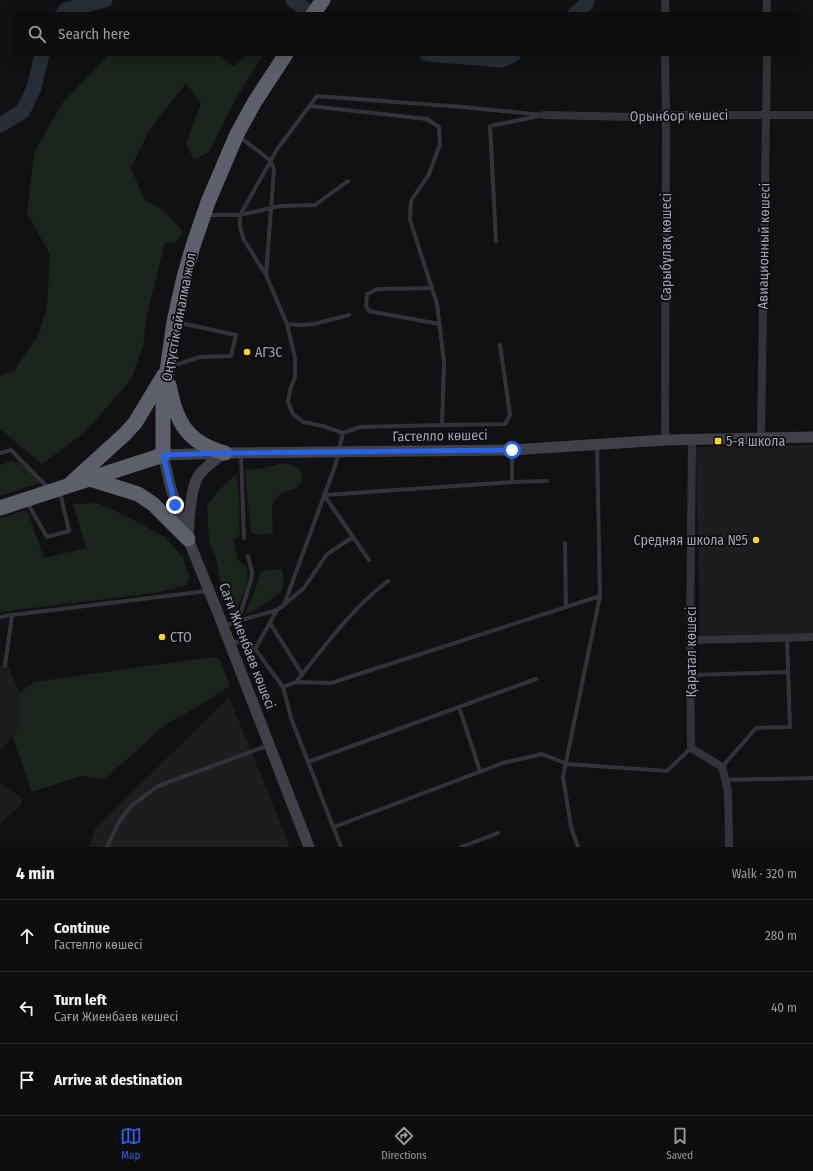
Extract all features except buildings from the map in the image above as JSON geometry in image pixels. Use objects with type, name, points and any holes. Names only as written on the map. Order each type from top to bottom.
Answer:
[{"type":"highway","points":[[314,12],[323,0]]},
{"type":"highway","name":"Оңтүстік айналма жол","points":[[163,455],[163,406],[167,369],[174,322],[184,277],[204,215],[237,134],[254,103],[285,56]]},
{"type":"highway","points":[[167,369],[173,403],[185,429],[197,442],[214,450],[226,453]]},
{"type":"highway","points":[[59,489],[125,434],[135,423],[167,369]]},
{"type":"highway","points":[[0,508],[26,501],[163,455]]},
{"type":"highway","points":[[90,479],[138,494],[152,504],[188,539]]},
{"type":"street","points":[[665,0],[665,12]]},
{"type":"street","points":[[767,0],[767,12]]},
{"type":"street","name":"Сарыбұлақ көшесі","points":[[665,56],[665,440]]},
{"type":"street","name":"Авиационный көшесі","points":[[761,438],[767,56]]},
{"type":"street","name":"Орынбор көшесі","points":[[544,115],[635,117],[666,115],[813,115]]},
{"type":"street","name":"Гастелло көшесі","points":[[163,455],[512,450],[665,440],[813,437]]},
{"type":"street","name":"Қаратал көшесі","points":[[691,748],[690,640],[692,439]]},
{"type":"street","points":[[188,539],[191,505],[198,476],[214,460],[226,453]]},
{"type":"street","name":"Сағи Жиенбаев көшесі","points":[[163,455],[175,505],[309,847]]},
{"type":"street","points":[[690,640],[813,637]]},
{"type":"street","points":[[691,748],[722,767],[728,790],[729,847]]},
{"type":"lane","points":[[500,345],[510,415],[505,424],[360,427],[343,433],[323,426],[303,422],[293,414],[288,402],[290,390],[295,377],[295,358],[287,324],[266,275],[244,240],[240,228],[240,215],[278,148],[317,96],[463,107],[544,115]]},
{"type":"lane","points":[[310,106],[427,119],[439,128],[440,144],[430,174],[411,201],[410,220],[437,304],[444,362],[442,425]]},
{"type":"lane","points":[[496,241],[490,126],[544,115]]},
{"type":"lane","points":[[237,134],[271,161],[274,170],[266,275]]},
{"type":"lane","points":[[204,215],[240,215],[280,206],[315,205],[348,181]]},
{"type":"lane","points":[[432,288],[378,289],[367,294],[366,306],[369,311],[439,324]]},
{"type":"lane","points":[[287,324],[314,324],[348,315]]},
{"type":"lane","points":[[167,369],[200,357],[231,356],[236,335],[174,322]]},
{"type":"lane","points":[[284,605],[339,452],[343,433]]},
{"type":"lane","points":[[578,847],[571,827],[563,777],[567,764],[600,596],[597,445]]},
{"type":"lane","points":[[0,453],[11,450],[59,489],[69,531],[48,537],[26,501]]},
{"type":"lane","points":[[512,450],[512,482]]},
{"type":"lane","points":[[241,453],[244,538]]},
{"type":"lane","points":[[324,495],[547,481]]},
{"type":"lane","points":[[324,495],[368,560]]},
{"type":"lane","points":[[223,626],[277,610],[304,588],[327,554],[353,537]]},
{"type":"lane","points":[[565,543],[566,607]]},
{"type":"lane","points":[[238,621],[251,580],[252,572],[248,556]]},
{"type":"lane","points":[[296,682],[372,593],[388,581]]},
{"type":"lane","points":[[0,617],[209,590]]},
{"type":"lane","points":[[283,687],[296,682],[330,683],[600,596]]},
{"type":"lane","points":[[255,649],[277,610]]},
{"type":"lane","points":[[5,666],[12,616]]},
{"type":"lane","points":[[270,623],[302,674]]},
{"type":"lane","points":[[722,767],[756,728],[790,727],[787,637]]},
{"type":"lane","points":[[229,641],[247,644],[255,649],[283,687],[291,718],[342,847]]},
{"type":"lane","points":[[691,675],[788,672]]},
{"type":"lane","points":[[308,762],[536,679]]},
{"type":"lane","points":[[458,707],[480,771]]},
{"type":"lane","points":[[107,847],[119,822],[131,806],[158,786],[269,745]]},
{"type":"lane","points":[[334,827],[480,771],[503,763],[542,754],[567,764],[667,771],[691,748]]},
{"type":"lane","points":[[725,780],[813,778]]},
{"type":"lane","points":[[461,847],[498,833]]},
{"type":"shaded area","points":[[108,56],[220,56],[233,67],[246,56],[262,56],[234,102],[209,152],[194,160],[186,143],[201,103],[186,83],[149,131],[131,168],[145,201],[165,211],[183,232],[176,243],[165,242],[146,319],[143,347],[130,381],[83,434],[42,464],[0,429],[0,376],[14,371],[39,334],[47,307],[50,255],[27,213],[34,153],[63,102]]},
{"type":"shaded area","name":"Средняя школа №5","points":[[813,445],[813,633],[700,635],[696,447]]},
{"type":"shaded area","points":[[11,461],[20,462],[36,477],[39,483],[0,496],[0,465]]},
{"type":"shaded area","points":[[282,463],[299,469],[302,480],[297,488],[281,493],[275,500],[272,507],[273,533],[258,535],[251,533],[245,470],[266,468]]},
{"type":"shaded area","points":[[237,473],[240,535],[233,540],[238,560],[246,566],[248,576],[246,588],[235,612],[227,611],[216,559],[209,541],[207,505],[218,491]]},
{"type":"shaded area","points":[[98,503],[165,537],[183,558],[190,578],[185,586],[155,593],[0,612],[0,518],[27,510],[44,558],[86,548],[73,504]]},
{"type":"shaded area","points":[[282,569],[284,580],[282,592],[250,613],[246,611],[261,571]]},
{"type":"shaded area","points":[[219,657],[230,686],[194,709],[164,725],[104,779],[81,776],[32,792],[12,736],[19,726],[19,693],[34,682]]},
{"type":"shaded area","points":[[0,665],[9,667],[19,693],[19,726],[0,752]]},
{"type":"shaded area","points":[[229,697],[290,847],[89,847],[95,829]]},
{"type":"shaded area","points":[[0,783],[23,799],[21,805],[0,824]]},
{"type":"waterway","points":[[64,12],[66,10],[105,0]]},
{"type":"waterway","points":[[293,0],[308,12]]},
{"type":"waterway","points":[[577,12],[586,4],[587,0]]},
{"type":"waterway","points":[[0,125],[23,111],[34,88],[42,56]]},
{"type":"waterway","points":[[452,56],[502,60],[510,56]]},
{"type":"place","name":"АГЗС","points":[[247,352]]},
{"type":"place","name":"5-я школа","points":[[718,441]]},
{"type":"place","name":"Средняя школа №5","points":[[756,540]]},
{"type":"place","name":"СТО","points":[[162,637]]},
{"type":"route","points":[[175,505],[163,455],[512,450]]}]
